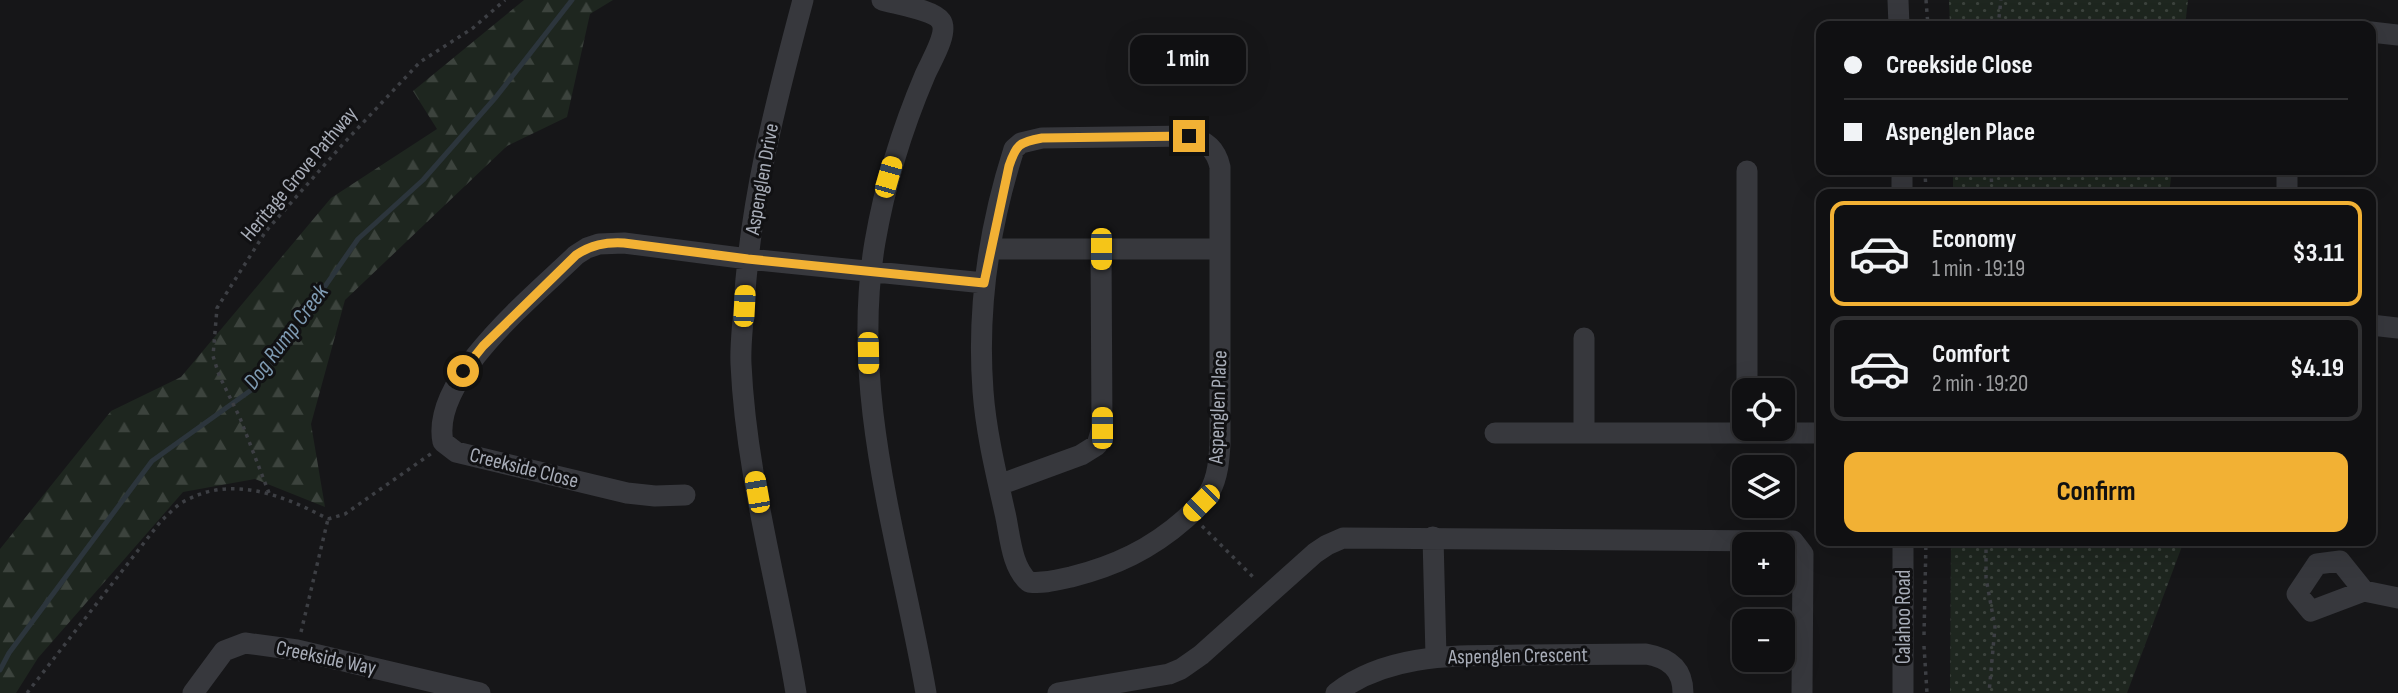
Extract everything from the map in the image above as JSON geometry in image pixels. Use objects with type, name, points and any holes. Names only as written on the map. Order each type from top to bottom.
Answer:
[{"type":"street","name":"Aspenglen Drive","points":[[796,693],[746,427],[741,361],[748,259],[757,185],[803,0]]},
{"type":"street","points":[[881,0],[931,14],[943,24],[943,31],[897,148],[886,187],[871,271],[867,332],[873,424],[926,693]]},
{"type":"street","points":[[1898,0],[1899,21]]},
{"type":"street","points":[[2376,33],[2398,35]]},
{"type":"street","name":"Aspenglen Place","points":[[1189,136],[1207,143],[1218,159],[1220,249],[1220,444],[1216,478],[1201,503],[1162,538],[1129,559],[1090,572],[1037,583],[1029,582],[1018,568],[999,485],[983,393],[981,346],[984,283],[1014,149],[1020,143],[1042,138],[1189,136]]},
{"type":"street","points":[[1747,171],[1747,378]]},
{"type":"street","name":"Creekside Close","points":[[685,495],[627,493],[456,452],[443,442],[440,429],[447,400],[463,371],[483,346],[576,255],[587,248],[611,242],[748,259]]},
{"type":"street","points":[[990,249],[1220,249]]},
{"type":"street","points":[[999,485],[1081,455],[1097,445],[1102,428],[1101,249]]},
{"type":"street","points":[[748,259],[984,283]]},
{"type":"street","points":[[2376,326],[2398,328]]},
{"type":"street","points":[[1584,338],[1584,433]]},
{"type":"street","points":[[1495,433],[1732,431]]},
{"type":"street","points":[[1795,432],[1816,433]]},
{"type":"street","points":[[1433,537],[1436,657]]},
{"type":"street","points":[[1058,693],[1153,678],[1181,669],[1201,655],[1315,554],[1335,541],[1343,538],[1433,537],[1793,541],[1802,554],[1802,693]]},
{"type":"street","name":"Calahoo Road","points":[[1903,546],[1903,693]]},
{"type":"street","points":[[2364,591],[2398,598]]},
{"type":"street","name":"Creekside Way","points":[[193,693],[224,651],[245,643],[297,650],[480,693]]},
{"type":"street","name":"Aspenglen Crescent","points":[[1336,693],[1356,681],[1394,665],[1436,657],[1646,654],[1670,662],[1678,670],[1683,682],[1683,693]]},
{"type":"path","name":"Heritage Grove Pathway","points":[[269,493],[213,356],[217,309],[266,232],[343,144],[420,62],[473,28],[505,0]]},
{"type":"path","points":[[1926,0],[1928,21]]},
{"type":"path","points":[[1999,21],[2001,0]]},
{"type":"path","points":[[27,693],[162,521],[184,500],[214,489],[245,489],[269,493],[298,503],[328,519],[345,514],[428,456],[443,442]]},
{"type":"path","points":[[297,650],[328,519]]},
{"type":"path","points":[[1200,525],[1269,594]]},
{"type":"path","points":[[1926,546],[1924,646],[1927,693]]},
{"type":"path","points":[[1986,546],[1986,578],[1996,627],[1989,693]]},
{"type":"green space","points":[[524,0],[613,0],[590,14],[567,117],[507,146],[345,300],[311,424],[325,507],[255,479],[183,492],[38,658],[16,693],[0,693],[0,549],[111,411],[181,377],[331,198],[437,129],[413,91]]},
{"type":"green space","points":[[1949,0],[2188,0],[2186,21],[1950,21]]},
{"type":"green space","points":[[1953,175],[2171,175],[2170,189],[1953,189]]},
{"type":"green space","points":[[1951,546],[2182,546],[2127,693],[1950,693]]},
{"type":"waterway","name":"Dog Rump Creek","points":[[0,670],[9,653],[152,461],[254,388],[358,239],[423,180],[496,97],[572,0]]},
{"type":"route","points":[[463,371],[483,346],[576,255],[599,244],[624,243],[748,259],[984,283],[1009,166],[1014,149],[1020,143],[1042,138],[1189,136]]}]
